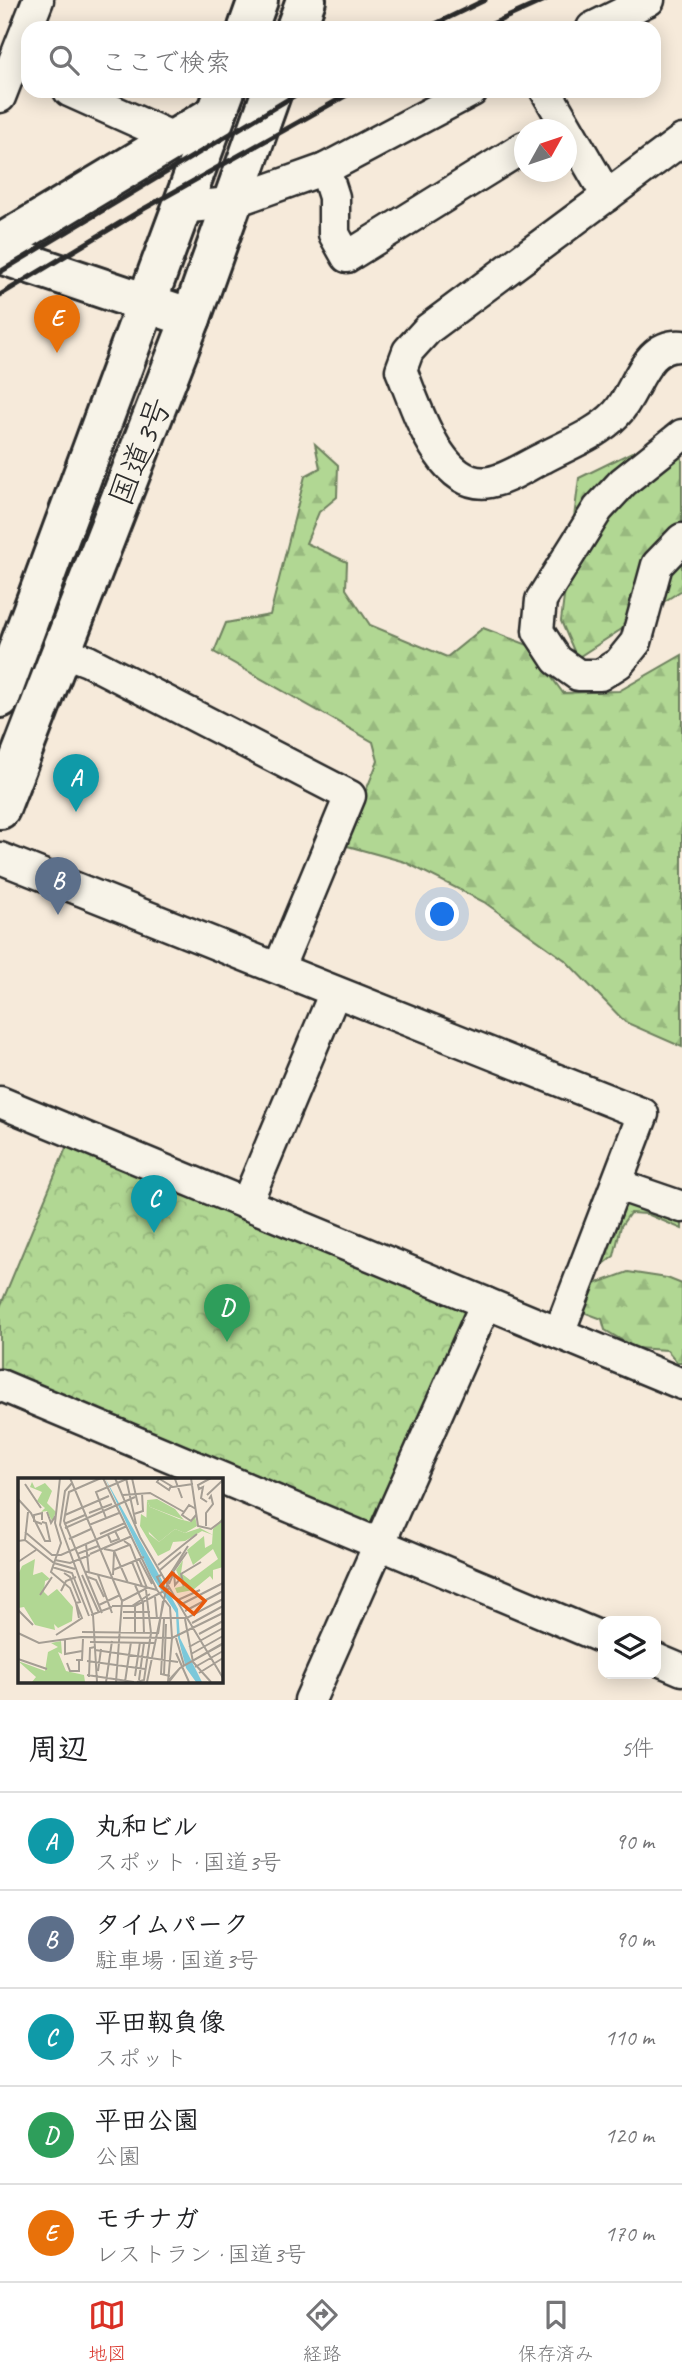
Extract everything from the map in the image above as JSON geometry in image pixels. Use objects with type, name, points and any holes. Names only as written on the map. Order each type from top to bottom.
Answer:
[{"type":"main road","points":[[250,21],[258,0]]},
{"type":"main road","points":[[298,21],[306,0]]},
{"type":"main road","name":"国道3号","points":[[0,809],[59,650],[191,318],[269,98]]},
{"type":"main road","points":[[0,244],[176,139],[220,102]]},
{"type":"main road","name":"国道3号","points":[[2,687],[220,102]]},
{"type":"main road","points":[[0,254],[191,318]]},
{"type":"street","points":[[33,21],[38,0]]},
{"type":"street","points":[[606,21],[649,0]]},
{"type":"street","points":[[0,97],[20,69]]},
{"type":"street","points":[[85,98],[176,139]]},
{"type":"street","points":[[180,208],[230,203],[325,169],[459,98]]},
{"type":"street","points":[[549,98],[556,119]]},
{"type":"street","points":[[682,140],[429,329],[408,351],[401,370],[431,442],[460,478],[474,483],[491,482],[511,475],[600,427],[617,413],[649,360],[670,345],[682,346]]},
{"type":"street","points":[[577,152],[607,196]]},
{"type":"street","points":[[325,169],[334,197],[334,234],[348,257],[514,153]]},
{"type":"street","points":[[682,435],[623,482],[598,509],[541,600],[538,631],[557,660],[578,675],[600,675],[619,663],[636,642],[657,565],[682,539]]},
{"type":"street","points":[[59,650],[88,661],[350,796],[279,967]]},
{"type":"street","points":[[0,858],[643,1114],[559,1333]]},
{"type":"street","points":[[247,1202],[335,992]]},
{"type":"street","points":[[0,1102],[682,1384]]},
{"type":"street","points":[[618,1185],[682,1207]]},
{"type":"street","points":[[310,1700],[486,1303]]},
{"type":"street","points":[[0,1385],[219,1478]]},
{"type":"street","points":[[222,1479],[598,1636]]},
{"type":"street","points":[[661,1661],[682,1670]]},
{"type":"green space","points":[[315,444],[338,465],[337,497],[319,512],[306,543],[347,562],[346,589],[370,625],[447,657],[483,628],[528,645],[563,693],[619,691],[682,655],[682,1047],[625,1022],[565,960],[484,902],[405,862],[344,845],[378,761],[373,742],[214,652],[226,623],[270,615],[305,476],[320,468]]},
{"type":"green space","points":[[632,452],[682,457],[682,590],[577,658],[561,621],[579,478]]},
{"type":"green space","points":[[68,1143],[467,1311],[375,1532],[0,1374],[0,1307]]},
{"type":"green space","points":[[623,1200],[682,1214],[682,1229],[647,1214],[630,1213],[621,1226],[614,1256],[590,1275]]},
{"type":"green space","points":[[628,1272],[667,1278],[682,1284],[682,1362],[677,1362],[667,1350],[635,1348],[605,1330],[602,1319],[583,1312],[592,1285]]},
{"type":"railway","points":[[442,21],[485,0]]},
{"type":"railway","points":[[498,21],[545,0]]},
{"type":"railway","points":[[0,272],[290,98]]},
{"type":"railway","points":[[0,295],[140,211],[342,98]]},
{"type":"place","name":"モチナガ","points":[[57,353]]},
{"type":"place","name":"丸和ビル","points":[[76,812]]},
{"type":"place","name":"タイムパーク","points":[[58,915]]},
{"type":"place","name":"平田靱負像","points":[[154,1233]]},
{"type":"place","name":"平田公園","points":[[227,1342]]}]
